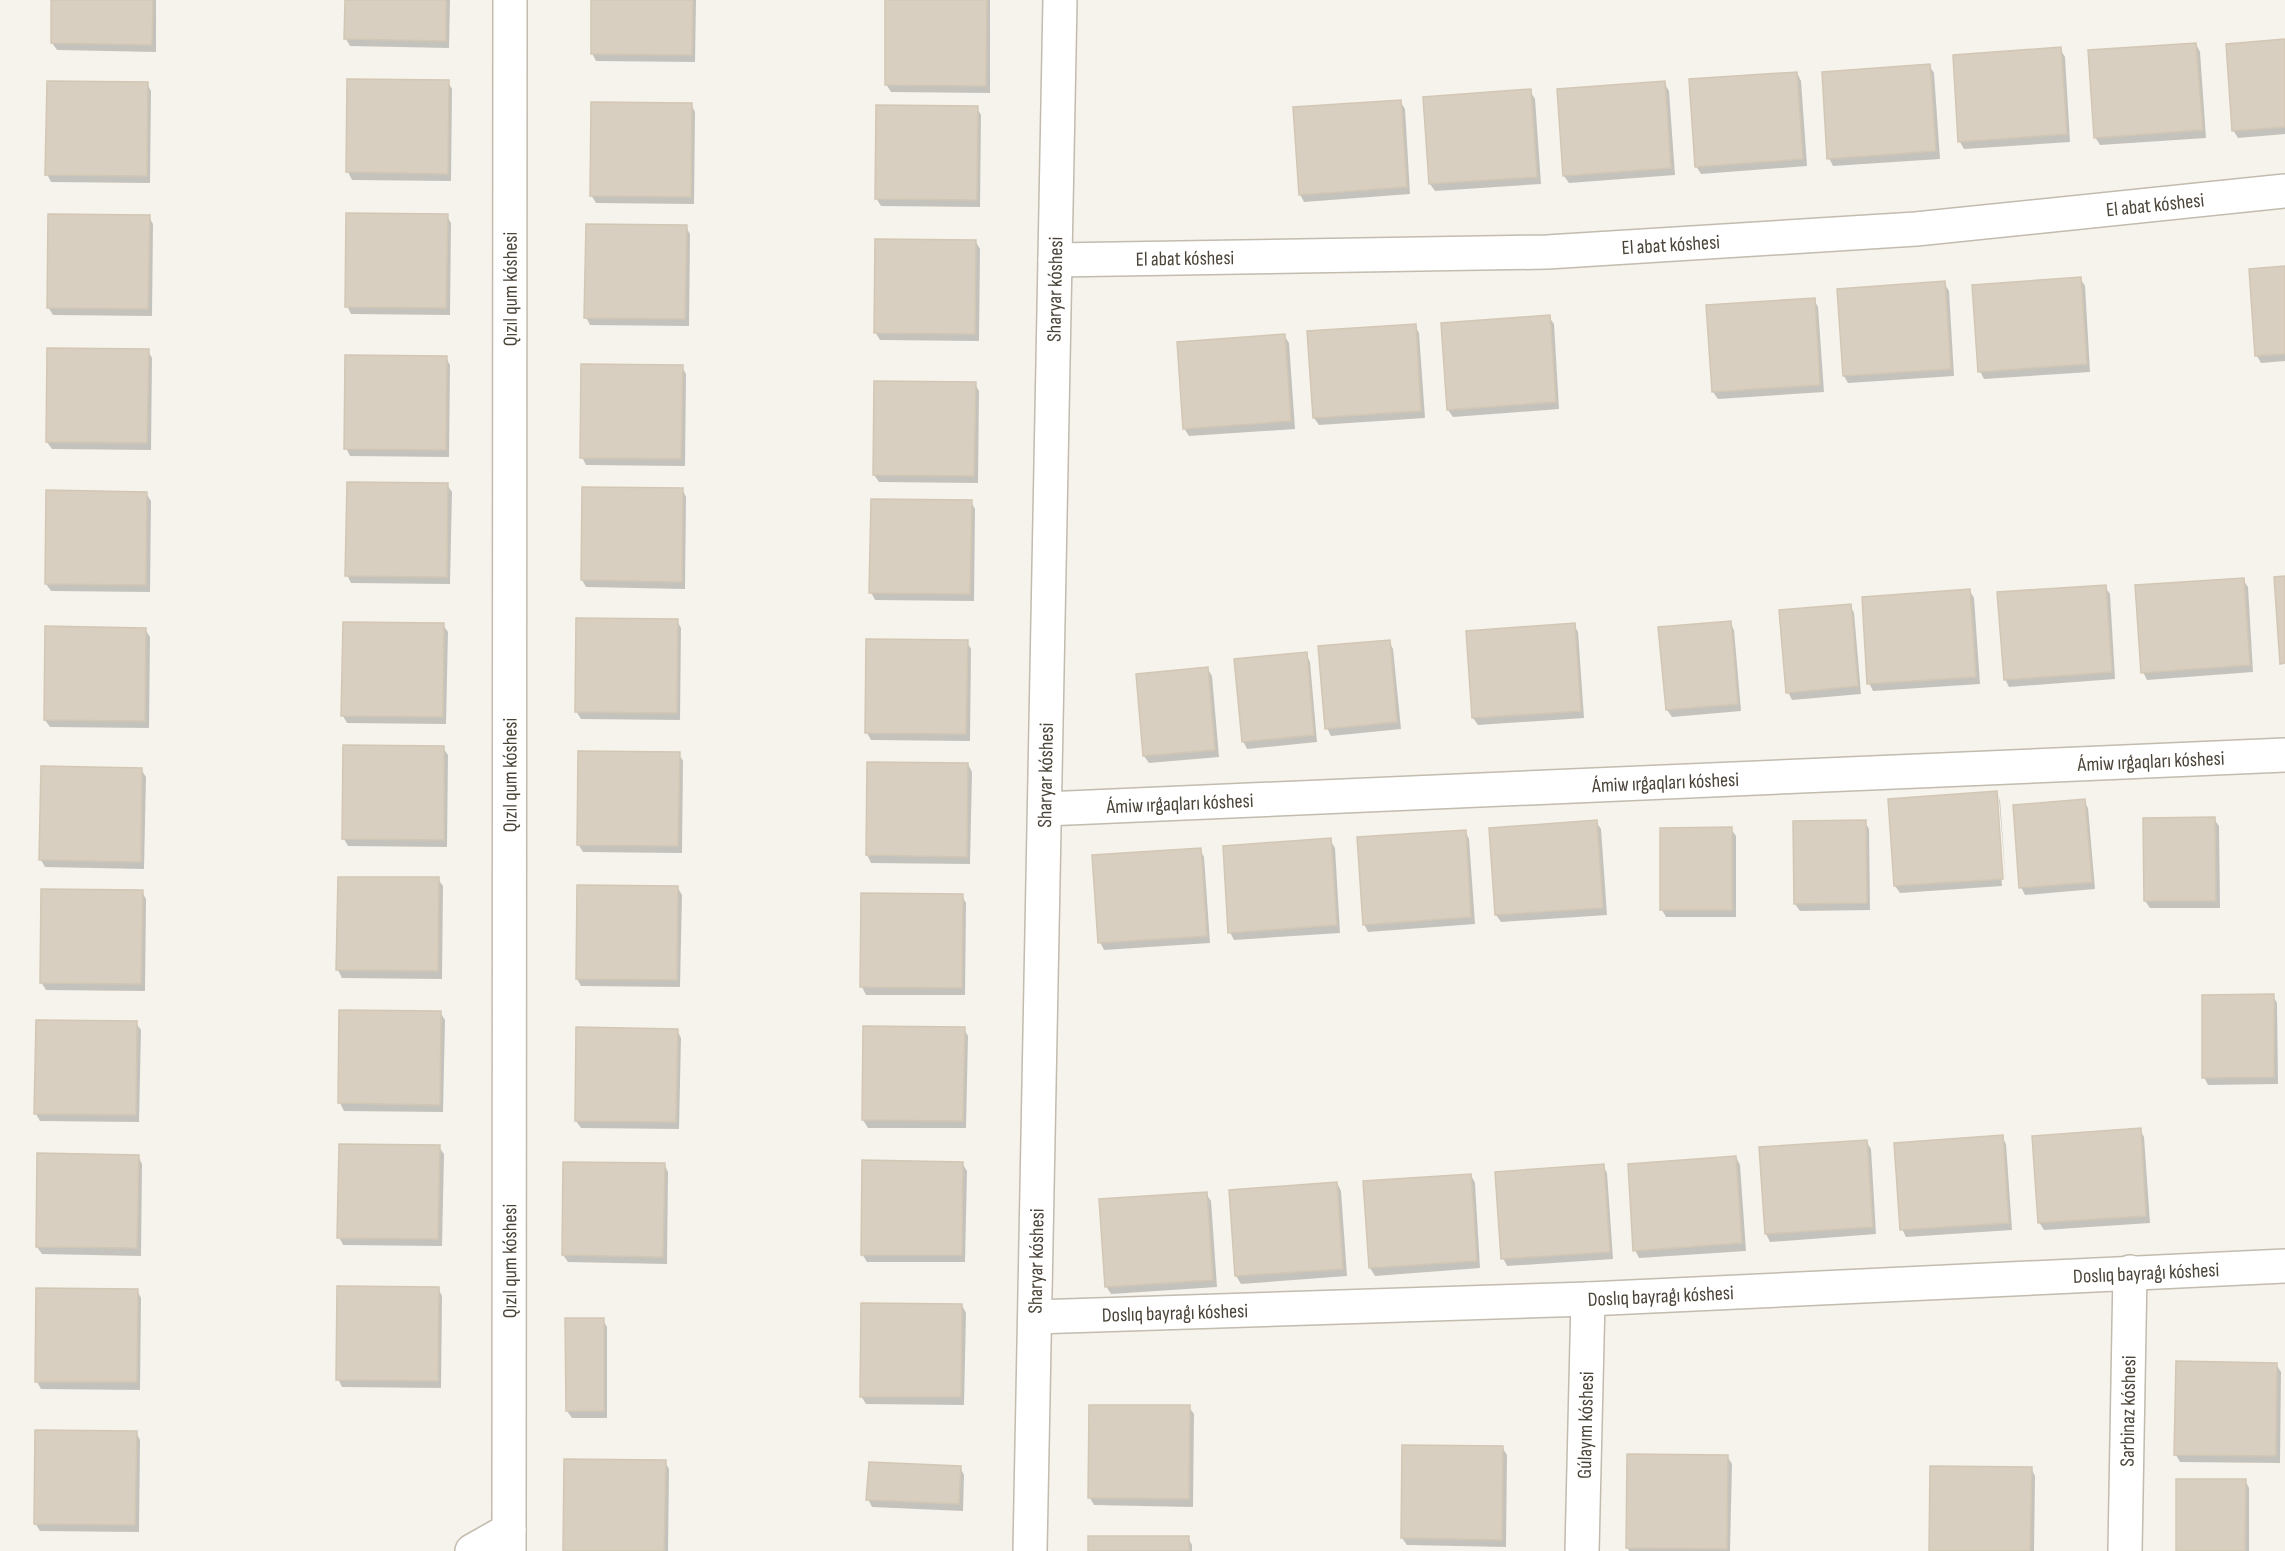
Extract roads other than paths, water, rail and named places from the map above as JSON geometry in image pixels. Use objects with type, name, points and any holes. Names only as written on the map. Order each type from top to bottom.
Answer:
[{"type":"street","name":"Qızıl qum kóshesi","points":[[509,1540],[510,0]]},
{"type":"street","name":"Sharyar kóshesi","points":[[1030,1551],[1060,0]]},
{"type":"street","name":"El abat kóshesi","points":[[1055,260],[1547,252],[1916,230],[2285,191]]},
{"type":"street","name":"Ámiw ırǵaqları kóshesi","points":[[1045,809],[2285,755]]},
{"type":"street","name":"Doslıq bayraǵı kóshesi","points":[[1035,1317],[1588,1299],[2285,1266]]},
{"type":"street","name":"Sarbinaz kóshesi","points":[[2125,1551],[2130,1272]]},
{"type":"street","name":"Gúlayım kóshesi","points":[[1582,1551],[1588,1299]]},
{"type":"street","points":[[472,1551],[509,1540]]}]
